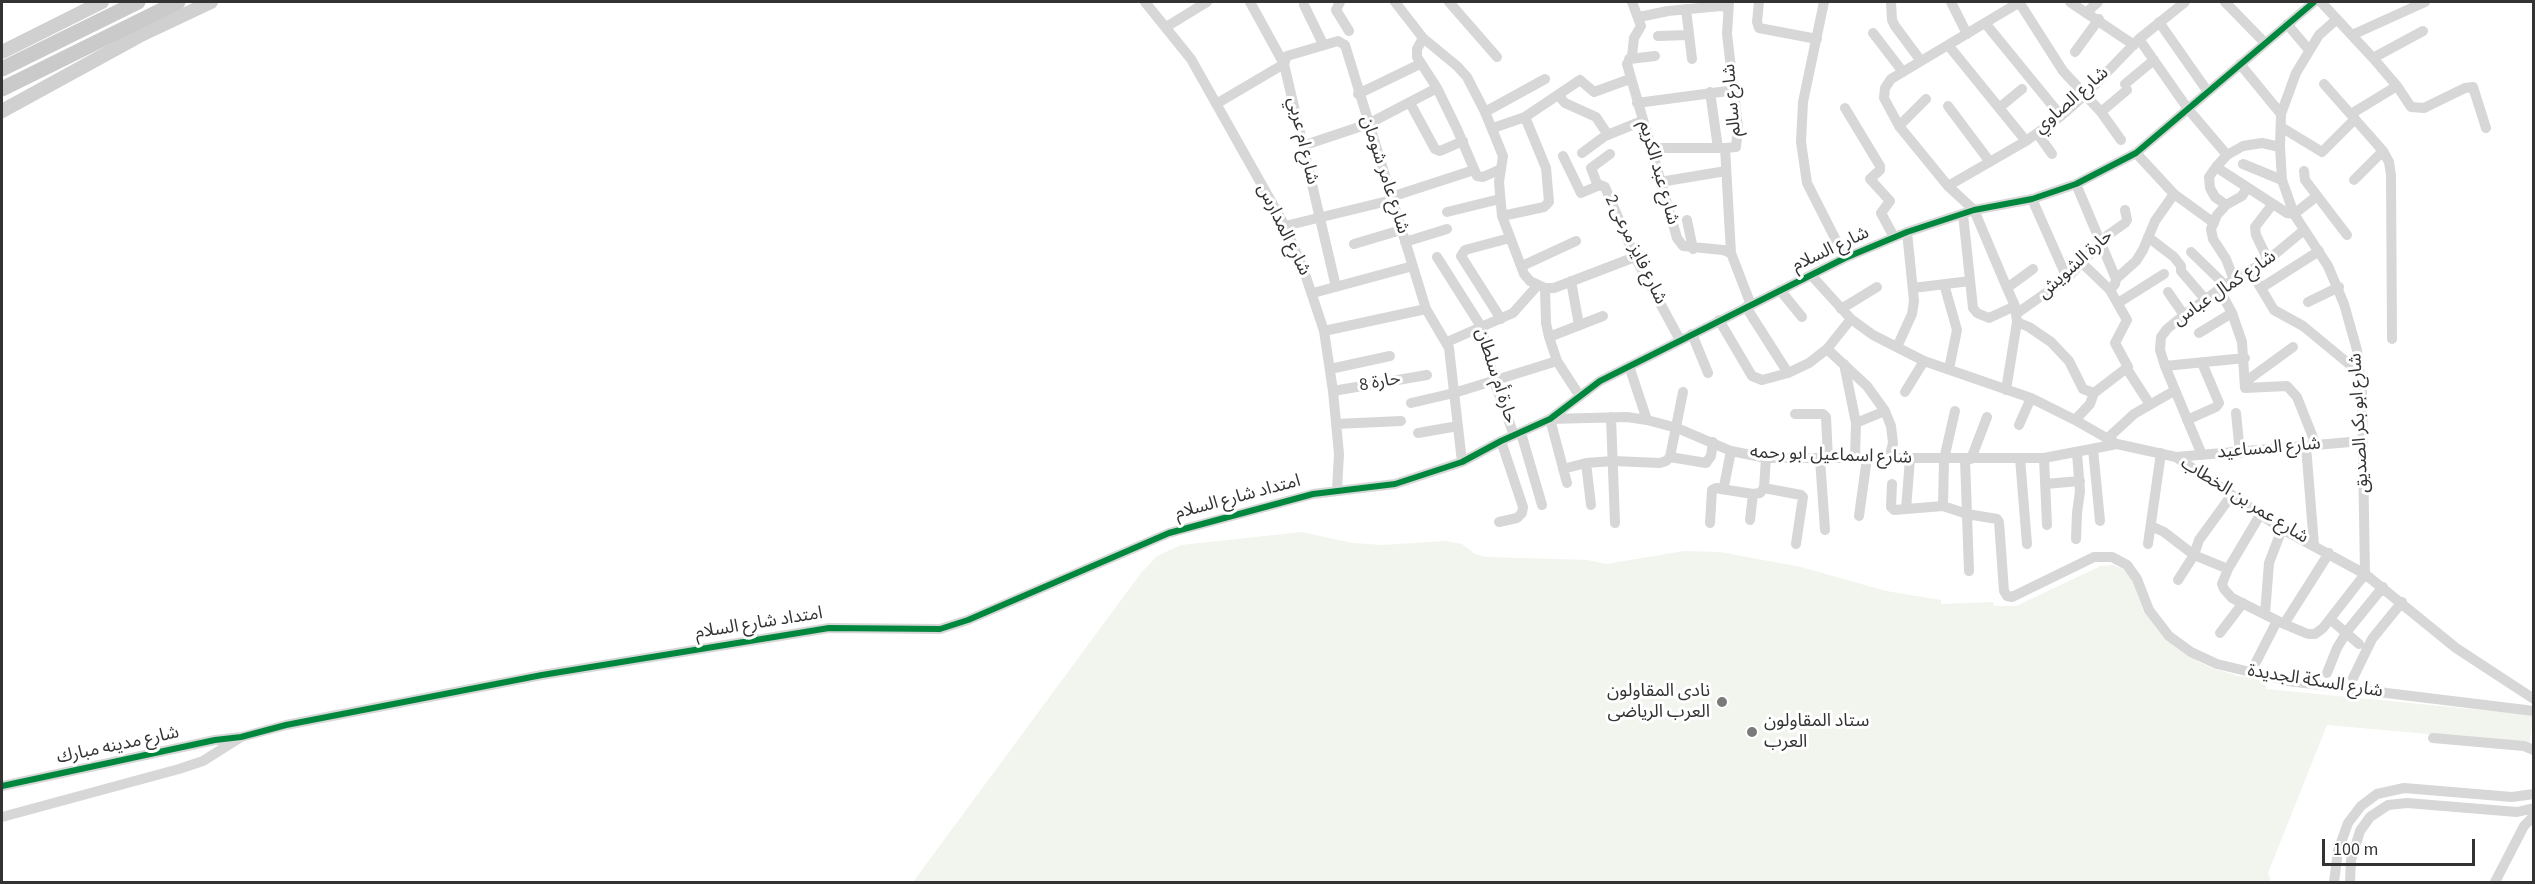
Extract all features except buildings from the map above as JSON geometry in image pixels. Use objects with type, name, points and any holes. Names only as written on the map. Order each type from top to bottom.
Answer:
[{"type":"main road","points":[[2,52],[102,2]]},
{"type":"main road","points":[[2,69],[138,2]]},
{"type":"main road","points":[[2,89],[178,2]]},
{"type":"main road","points":[[2,111],[139,36],[210,2]]},
{"type":"street","name":"شارع المدارس","points":[[1144,2],[1191,59],[1285,226],[1313,293],[1324,331],[1333,391],[1339,465],[1337,489]]},
{"type":"street","points":[[1166,27],[1207,2]]},
{"type":"street","name":"شارع ام عربي","points":[[1250,2],[1284,64],[1336,287]]},
{"type":"street","points":[[1340,2],[1336,10],[1349,31]]},
{"type":"street","points":[[1395,2],[1423,38],[1467,77],[1493,128],[1503,156],[1500,199],[1502,216],[1530,281],[1541,287],[1554,288],[1635,258]]},
{"type":"street","points":[[1449,2],[1497,57]]},
{"type":"street","points":[[1632,2],[1639,16],[1666,6],[1686,9],[1711,4],[1729,5]]},
{"type":"street","points":[[1760,2],[1757,22],[1759,28],[1817,39]]},
{"type":"street","points":[[1824,2],[1803,102],[1803,163],[1807,183],[1845,258]]},
{"type":"street","points":[[1891,2],[1894,26],[1921,61]]},
{"type":"street","points":[[1951,2],[1967,34]]},
{"type":"street","points":[[2006,390],[2016,314],[2007,288],[1969,212],[1899,126],[1884,98],[1885,88],[1891,79],[2019,2],[2063,70],[2101,112],[2121,140]]},
{"type":"street","points":[[2070,2],[2136,42],[2154,60],[2188,109],[2227,155]]},
{"type":"street","points":[[2086,13],[2098,2]]},
{"type":"street","name":"شارع الصاوي","points":[[1948,186],[2026,141],[2061,116],[2086,94],[2136,42],[2185,2]]},
{"type":"street","points":[[2225,2],[2265,42]]},
{"type":"street","points":[[2314,2],[2337,19],[2352,35],[2397,86],[2411,107],[2420,110],[2465,88],[2473,87],[2486,128]]},
{"type":"street","name":"شارع السلام","points":[[1337,489],[1364,489],[1395,484],[1462,462],[1550,419],[1579,395],[1629,366],[1845,258],[1906,232],[1969,212],[2032,199],[2076,183],[2136,153],[2314,2]]},
{"type":"street","points":[[2352,35],[2425,2]]},
{"type":"street","points":[[1216,104],[1284,64],[1287,56],[1323,44],[1304,5]]},
{"type":"street","name":"شارع سالم","points":[[1729,5],[1727,34],[1735,90],[1737,144],[1736,147],[1721,148],[1726,171],[1731,253]]},
{"type":"street","points":[[1686,9],[1692,59]]},
{"type":"street","name":"شارع عبد الكريم","points":[[1639,16],[1641,26],[1634,38],[1634,51],[1627,64],[1630,79],[1677,238],[1683,246],[1693,249]]},
{"type":"street","points":[[2075,52],[2099,19]]},
{"type":"street","name":"شارع ابو بكر الصديق","points":[[2337,19],[2308,50],[2296,73],[2281,114],[2280,147],[2282,180],[2294,214],[2319,251],[2339,287],[2352,326],[2360,373],[2365,574]]},
{"type":"street","points":[[2159,22],[2208,92]]},
{"type":"street","points":[[1985,23],[2061,116]]},
{"type":"street","points":[[2287,24],[2308,50]]},
{"type":"street","points":[[2373,58],[2422,32]]},
{"type":"street","points":[[1873,33],[1903,72]]},
{"type":"street","points":[[1658,36],[1689,35]]},
{"type":"street","points":[[1423,38],[1417,49],[1420,64],[1437,88],[1463,141],[1474,170],[1480,178],[1501,169]]},
{"type":"street","name":"شارع عامر شومان","points":[[1323,44],[1342,42],[1426,309],[1447,342]]},
{"type":"street","points":[[1948,45],[2026,141]]},
{"type":"street","points":[[1629,59],[1655,56]]},
{"type":"street","points":[[2101,112],[2154,60]]},
{"type":"street","points":[[1358,94],[1420,64]]},
{"type":"street","points":[[2240,64],[2281,114]]},
{"type":"street","points":[[1485,112],[1545,79]]},
{"type":"street","points":[[1493,128],[1525,117],[1580,80],[1593,92],[1630,79]]},
{"type":"street","points":[[2324,84],[2383,151],[2389,162],[2392,339]]},
{"type":"street","points":[[2281,127],[2322,152],[2353,117],[2397,86]]},
{"type":"street","points":[[1302,146],[1368,124],[1437,88]]},
{"type":"street","points":[[1999,108],[2022,89]]},
{"type":"street","points":[[1637,103],[1735,90]]},
{"type":"street","points":[[1650,148],[1721,148],[1710,92]]},
{"type":"street","points":[[1558,95],[1565,103],[1596,117],[1608,135]]},
{"type":"street","points":[[1899,126],[1926,99]]},
{"type":"street","points":[[1410,103],[1435,149],[1440,151],[1463,141]]},
{"type":"street","points":[[1948,106],[1990,162]]},
{"type":"street","points":[[1845,108],[1880,166],[1880,170],[1870,179],[1890,201],[1881,213],[1894,237]]},
{"type":"street","points":[[1502,216],[1544,207],[1548,202],[1546,168],[1525,117]]},
{"type":"street","points":[[1582,153],[1608,135],[1642,121]]},
{"type":"street","points":[[2037,133],[2052,154]]},
{"type":"street","points":[[2226,205],[2215,197],[2210,188],[2209,177],[2227,155],[2243,146],[2262,143],[2280,147]]},
{"type":"street","points":[[2354,180],[2383,151]]},
{"type":"street","points":[[2136,153],[2174,194],[2214,223]]},
{"type":"street","points":[[1598,186],[1591,168],[1610,154]]},
{"type":"street","name":"شارع فايز مرعى 2","points":[[1563,156],[1581,193],[1598,186],[1605,187],[1635,258],[1680,340]]},
{"type":"street","points":[[2243,164],[2282,180]]},
{"type":"street","points":[[2216,167],[2287,213],[2294,214],[2317,196]]},
{"type":"street","points":[[1285,226],[1391,199],[1474,170]]},
{"type":"street","points":[[1660,182],[1726,171]]},
{"type":"street","points":[[2304,171],[2305,180],[2346,235]]},
{"type":"street","points":[[2076,183],[2116,279]]},
{"type":"street","points":[[2245,385],[2245,358],[2226,285],[2226,259],[2211,234],[2214,223],[2226,205],[2242,196],[2247,188]]},
{"type":"street","points":[[2110,290],[2116,279],[2136,261],[2159,214],[2174,194]]},
{"type":"street","points":[[1447,212],[1500,199]]},
{"type":"street","points":[[2032,199],[2067,278]]},
{"type":"street","points":[[2268,260],[2256,236],[2255,227],[2272,205]]},
{"type":"street","name":"حارة الشويش","points":[[1973,308],[1977,313],[1989,318],[2016,314],[2067,278],[2108,235],[2126,222],[2125,210]]},
{"type":"street","points":[[1953,315],[1973,308],[1970,281],[1969,212]]},
{"type":"street","points":[[1687,220],[1693,249],[1723,250],[1731,253],[1749,306],[1788,373]]},
{"type":"street","points":[[1405,242],[1447,229]]},
{"type":"street","points":[[1354,244],[1401,230]]},
{"type":"street","name":"شارع كمال عباس","points":[[2202,455],[2164,366],[2160,350],[2161,337],[2167,329],[2205,299],[2268,260],[2304,230]]},
{"type":"street","points":[[1897,347],[1911,314],[1913,288],[1906,232]]},
{"type":"street","points":[[2148,237],[2174,257],[2185,276],[2205,299]]},
{"type":"street","points":[[1501,319],[1461,256],[1465,250],[1510,238]]},
{"type":"street","points":[[1522,266],[1576,241]]},
{"type":"street","points":[[2261,288],[2319,251]]},
{"type":"street","points":[[2191,252],[2226,285]]},
{"type":"street","name":"حارة أم سلطان","points":[[1437,257],[1482,328],[1494,381],[1517,434],[1542,505]]},
{"type":"street","points":[[2075,420],[2090,404],[2094,393],[2127,369],[2129,364],[2115,343],[2127,320],[2110,290],[2081,262]]},
{"type":"street","points":[[1313,293],[1413,266]]},
{"type":"street","points":[[2007,288],[2033,269]]},
{"type":"street","points":[[2250,270],[2274,310],[2303,326],[2360,373]]},
{"type":"street","points":[[2118,303],[2164,274]]},
{"type":"street","name":"شارع عمر بن الخطاب","points":[[1811,275],[1851,319],[1924,361],[2031,398],[2113,441],[2176,457],[2282,529],[2365,574],[2456,648],[2534,699]]},
{"type":"street","points":[[1571,281],[1579,325]]},
{"type":"street","points":[[1913,288],[1970,281]]},
{"type":"street","points":[[1944,284],[1957,338],[1949,369]]},
{"type":"street","points":[[1462,462],[1451,356],[1447,342],[1513,313],[1541,287]]},
{"type":"street","points":[[1541,287],[1549,337],[1557,361],[1579,395]]},
{"type":"street","points":[[1841,309],[1877,287]]},
{"type":"street","points":[[2308,302],[2339,287]]},
{"type":"street","points":[[1780,290],[1802,317]]},
{"type":"street","points":[[2168,292],[2184,315]]},
{"type":"street","points":[[1324,331],[1426,309]]},
{"type":"street","points":[[2199,333],[2232,313]]},
{"type":"street","points":[[2016,314],[2051,342],[2069,361],[2083,389],[2094,393]]},
{"type":"street","points":[[1549,337],[1603,316]]},
{"type":"street","points":[[1719,320],[1752,376],[1762,380],[1788,373],[1809,363],[1827,349],[1851,319]]},
{"type":"street","points":[[1692,334],[1708,373]]},
{"type":"street","points":[[2245,385],[2293,347]]},
{"type":"street","points":[[1827,349],[1867,386],[1886,411],[1892,426],[1893,443],[1888,459]]},
{"type":"street","points":[[1330,369],[1390,356]]},
{"type":"street","points":[[2164,366],[2245,358]]},
{"type":"street","points":[[1410,404],[1557,361]]},
{"type":"street","points":[[1905,392],[1924,361]]},
{"type":"street","points":[[2187,420],[2216,407],[2219,403],[2202,363]]},
{"type":"street","points":[[1844,364],[1861,458],[1859,516]]},
{"type":"street","points":[[1629,366],[1647,420]]},
{"type":"street","points":[[2127,369],[2149,404]]},
{"type":"street","name":"حارة 8","points":[[1333,391],[1427,375]]},
{"type":"street","points":[[2245,385],[2287,386],[2293,391],[2311,445],[2314,545]]},
{"type":"street","points":[[2113,441],[2120,425],[2149,404],[2174,391]]},
{"type":"street","points":[[1670,458],[1683,392]]},
{"type":"street","points":[[2019,424],[2031,398]]},
{"type":"street","points":[[1856,423],[1886,411]]},
{"type":"street","points":[[1943,506],[1944,459],[1954,411]]},
{"type":"street","points":[[2236,413],[2240,453]]},
{"type":"street","points":[[1795,414],[1823,414],[1826,417],[1825,530]]},
{"type":"street","points":[[1611,417],[1615,523]]},
{"type":"street","name":"شارع اسماعيل ابو رحمه","points":[[1550,419],[1611,417],[1647,420],[1677,428],[1731,451],[1766,458],[2044,458],[2093,450],[2113,441]]},
{"type":"street","points":[[1969,571],[1968,459],[1987,417]]},
{"type":"street","points":[[1550,419],[1567,483]]},
{"type":"street","points":[[1336,424],[1401,421]]},
{"type":"street","points":[[1418,433],[1458,426]]},
{"type":"street","points":[[1499,522],[1517,518],[1522,513],[1523,507],[1501,441]]},
{"type":"street","name":"شارع المساعيد","points":[[2176,457],[2362,441]]},
{"type":"street","points":[[1563,469],[1586,463],[1613,461],[1660,463],[1670,458],[1706,463],[1711,456],[1713,442]]},
{"type":"street","points":[[2093,450],[2100,521]]},
{"type":"street","points":[[1721,489],[1724,486],[1731,451]]},
{"type":"street","points":[[2076,539],[2080,480],[2077,453]]},
{"type":"street","points":[[2148,544],[2161,453]]},
{"type":"street","points":[[1710,523],[1712,490],[1716,488],[1760,493],[1764,488],[1766,458]]},
{"type":"street","points":[[2020,458],[2026,544]]},
{"type":"street","points":[[2044,458],[2047,525]]},
{"type":"street","points":[[1906,509],[1910,459]]},
{"type":"street","points":[[1586,463],[1591,505]]},
{"type":"street","points":[[2045,484],[2080,480]]},
{"type":"street","points":[[1892,484],[1891,507],[1894,510],[1943,506],[1967,514]]},
{"type":"street","points":[[1764,488],[1797,493],[1803,497],[1796,544]]},
{"type":"street","name":"امتداد شارع السلام","points":[[241,737],[286,724],[520,679],[808,631],[845,627],[940,629],[968,620],[1169,533],[1240,512],[1337,489]]},
{"type":"street","points":[[1750,520],[1753,494]]},
{"type":"street","points":[[2178,580],[2194,555],[2199,540],[2231,496]]},
{"type":"street","name":"شارع السكة الجديدة","points":[[1967,514],[1994,517],[2000,522],[2004,591],[2007,596],[2012,597],[2094,557],[2112,557],[2127,565],[2137,579],[2149,610],[2169,636],[2191,652],[2217,664],[2288,681],[2534,711]]},
{"type":"street","points":[[2260,515],[2228,569],[2222,584],[2224,590],[2243,603],[2280,622],[2308,634],[2315,634],[2330,619],[2365,574]]},
{"type":"street","points":[[2151,526],[2164,532],[2194,555],[2228,569]]},
{"type":"street","points":[[2265,614],[2270,563],[2282,529]]},
{"type":"street","points":[[2256,662],[2280,622],[2329,553]]},
{"type":"street","points":[[2327,673],[2346,633],[2383,587]]},
{"type":"street","points":[[2353,678],[2372,639],[2402,602]]},
{"type":"street","points":[[2220,633],[2243,603]]},
{"type":"street","points":[[2330,619],[2359,644]]},
{"type":"street","name":"شارع مدينه مبارك","points":[[2,786],[175,748],[241,737]]},
{"type":"street","name":"شارع مدينه مبارك","points":[[2,817],[203,761],[241,737]]},
{"type":"street","points":[[2433,738],[2524,746],[2534,750]]},
{"type":"street","points":[[175,748],[179,769]]},
{"type":"street","points":[[2334,882],[2338,851],[2348,823],[2361,806],[2385,791],[2412,788],[2521,797],[2534,794]]},
{"type":"street","points":[[2385,791],[2388,805]]},
{"type":"street","points":[[2517,812],[2521,797]]},
{"type":"street","points":[[2350,882],[2351,860],[2360,831],[2370,817],[2388,805],[2407,803],[2517,812],[2534,808]]},
{"type":"street","points":[[2495,882],[2524,826],[2534,816]]},
{"type":"shaded area","name":"نادى المقاولون العرب الرياضى","points":[[1302,532],[1352,543],[1382,545],[1445,541],[1462,544],[1475,554],[1486,557],[1588,560],[1606,564],[1684,551],[1720,552],[1801,567],[1886,591],[1941,600],[1941,604],[1993,602],[1994,606],[2016,606],[2101,566],[2114,565],[2126,571],[2134,582],[2143,610],[2163,632],[2199,662],[2212,668],[2238,676],[2266,679],[2266,689],[2533,715],[2530,743],[2327,725],[2268,873],[2271,882],[913,882],[1141,573],[1157,556],[1181,545]]},
{"type":"cycle path","points":[[2,786],[215,740],[241,737],[286,725],[542,675],[829,628],[940,629],[968,620],[1169,533],[1313,494],[1395,484],[1462,462],[1550,419],[1600,381],[1845,258],[1907,232],[1974,210],[2032,199],[2076,184],[2136,153],[2314,2]]},
{"type":"place","name":"نادى المقاولون العرب الرياضى","points":[[1722,702]]},
{"type":"place","name":"ستاد المقاولون العرب","points":[[1752,732]]}]
